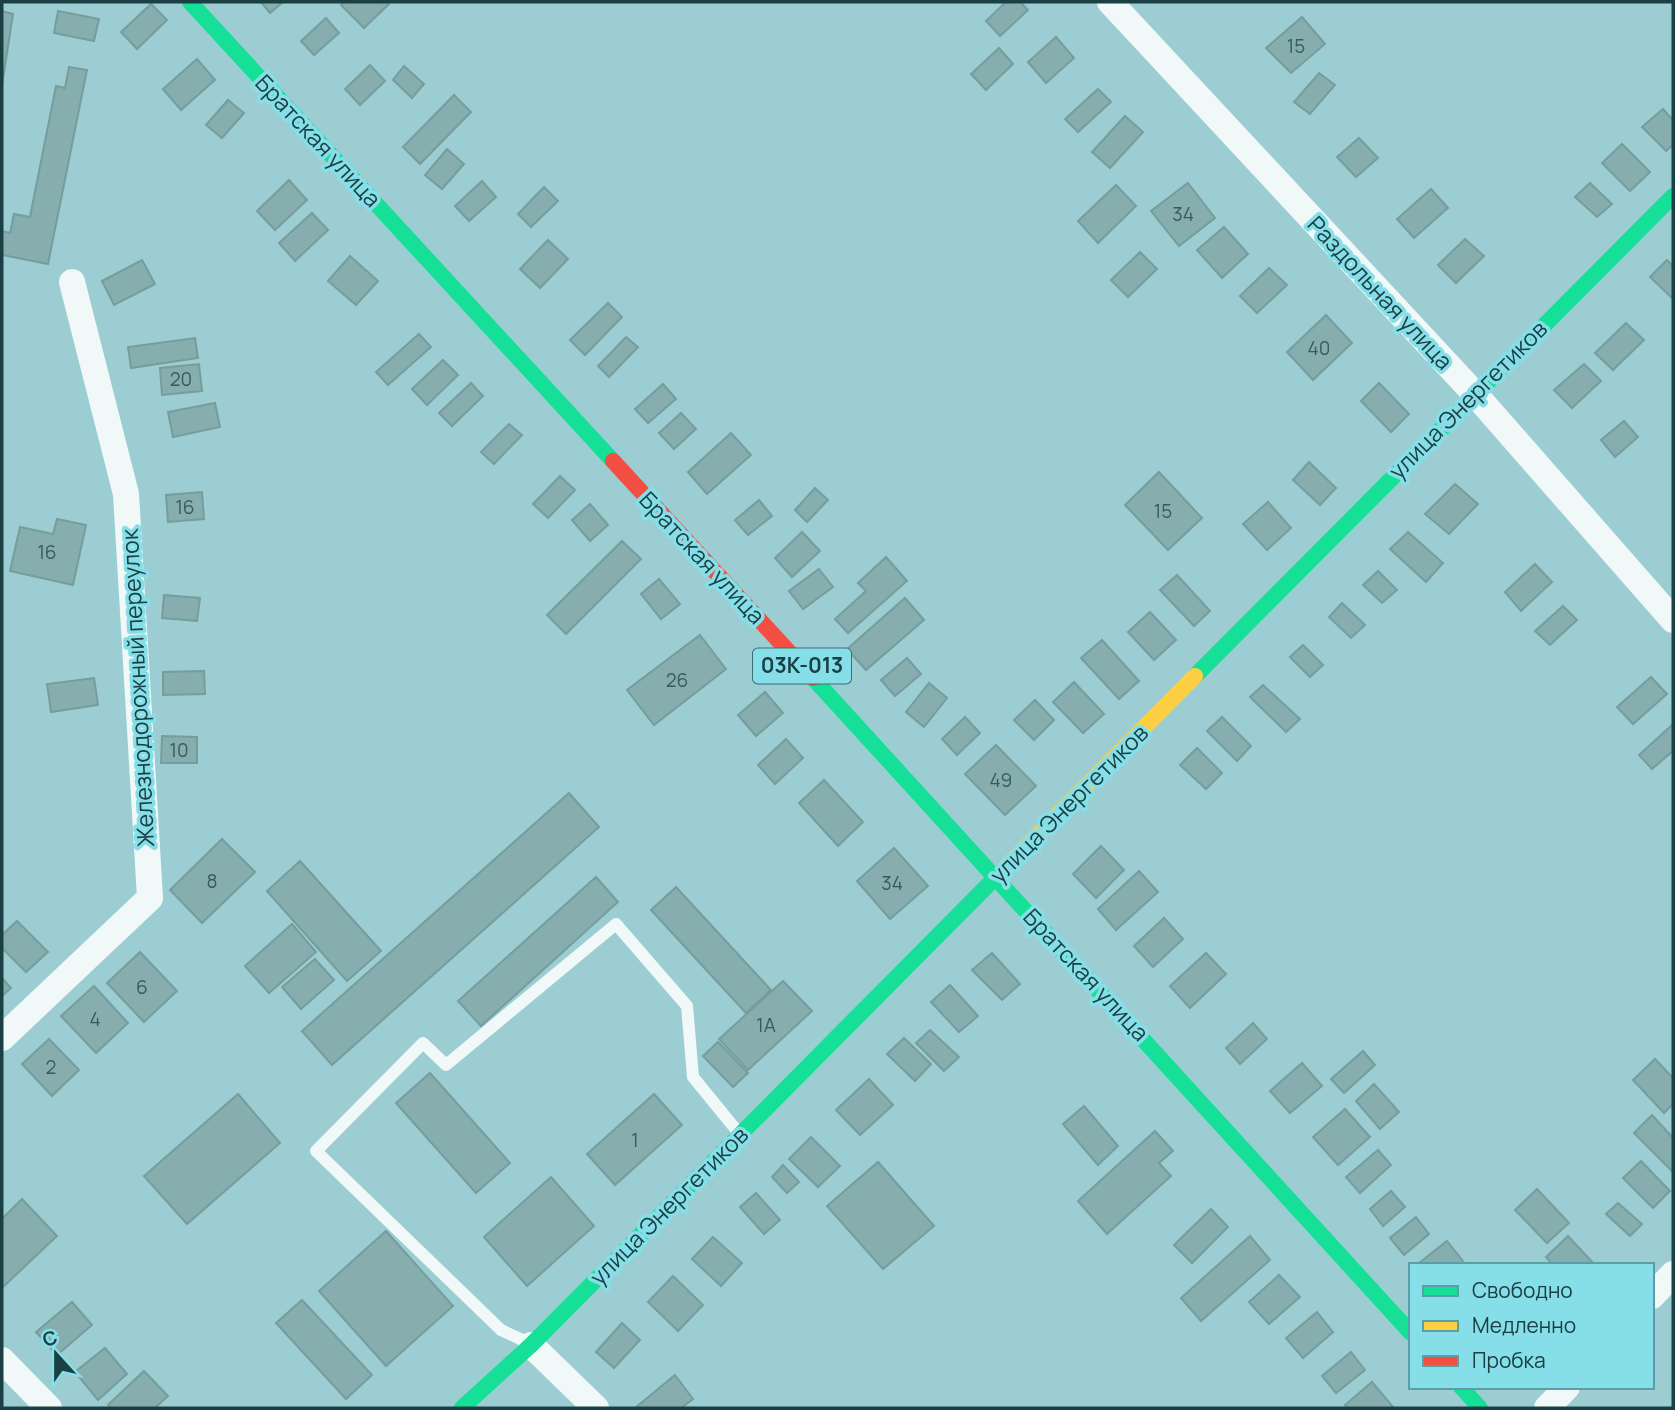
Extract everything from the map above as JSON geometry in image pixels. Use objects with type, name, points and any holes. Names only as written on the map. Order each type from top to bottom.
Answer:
[{"type":"main road","name":"Братская улица","points":[[190,2],[1409,1331]]},
{"type":"main road","name":"улица Энергетиков","points":[[461,1408],[531,1345],[1474,393],[1673,196]]},
{"type":"main road","points":[[1463,1389],[1480,1408]]},
{"type":"street","name":"Раздольная улица","points":[[1110,2],[1474,393],[1673,620]]},
{"type":"street","name":"Железнодорожный переулок","points":[[2,1038],[150,898],[126,494],[72,282]]},
{"type":"street","points":[[1654,1294],[1673,1274]]},
{"type":"street","points":[[531,1345],[597,1408]]},
{"type":"street","points":[[2,1360],[49,1408]]},
{"type":"street","points":[[1547,1408],[1565,1389]]},
{"type":"lane","points":[[531,1345],[501,1330],[316,1152],[424,1042],[446,1065],[616,924],[687,1006],[694,1077],[740,1135]]},
{"type":"building","points":[[261,2],[283,2],[270,13]]},
{"type":"building","points":[[344,2],[389,4],[364,28],[341,5]]},
{"type":"building","points":[[1006,2],[1020,2],[1028,10],[1000,36],[986,21]]},
{"type":"building","points":[[151,4],[167,20],[137,49],[121,32]]},
{"type":"building","points":[[2,11],[13,14],[2,85]]},
{"type":"building","points":[[58,11],[99,19],[94,41],[54,33]]},
{"type":"building","points":[[1302,17],[1325,44],[1291,73],[1266,48]]},
{"type":"building","points":[[326,18],[339,33],[314,55],[301,41]]},
{"type":"building","points":[[1056,37],[1074,58],[1046,83],[1028,62]]},
{"type":"building","points":[[999,48],[1013,64],[986,90],[971,74]]},
{"type":"building","points":[[197,59],[215,80],[181,110],[163,89]]},
{"type":"building","points":[[370,65],[385,81],[360,105],[345,89]]},
{"type":"building","points":[[404,66],[424,84],[412,98],[393,80]]},
{"type":"building","points":[[69,67],[87,70],[48,264],[2,255],[2,231],[10,233],[14,214],[30,217],[56,86],[65,88]]},
{"type":"building","points":[[1319,73],[1335,85],[1310,114],[1294,102]]},
{"type":"building","points":[[1098,89],[1111,102],[1078,132],[1065,119]]},
{"type":"building","points":[[454,95],[471,112],[420,164],[403,147]]},
{"type":"building","points":[[228,100],[244,113],[222,138],[206,125]]},
{"type":"building","points":[[1663,109],[1673,120],[1673,145],[1666,151],[1642,127]]},
{"type":"building","points":[[1125,116],[1143,132],[1110,168],[1092,152]]},
{"type":"building","points":[[1359,138],[1378,158],[1356,177],[1337,157]]},
{"type":"building","points":[[1622,144],[1650,172],[1630,191],[1602,163]]},
{"type":"building","points":[[447,149],[464,164],[442,189],[425,175]]},
{"type":"building","points":[[289,180],[307,200],[275,230],[257,211]]},
{"type":"building","points":[[482,181],[496,197],[469,221],[455,206]]},
{"type":"building","points":[[1188,183],[1215,218],[1179,246],[1151,211]]},
{"type":"building","points":[[1590,183],[1612,204],[1597,217],[1575,197]]},
{"type":"building","points":[[1116,185],[1136,206],[1098,243],[1078,221]]},
{"type":"building","points":[[544,187],[558,201],[531,227],[518,214]]},
{"type":"building","points":[[1431,189],[1448,208],[1414,238],[1397,219]]},
{"type":"building","points":[[312,213],[328,230],[295,261],[279,243]]},
{"type":"building","points":[[1224,227],[1248,254],[1222,278],[1197,250]]},
{"type":"building","points":[[1465,239],[1484,256],[1456,283],[1438,265]]},
{"type":"building","points":[[548,240],[568,259],[540,288],[520,269]]},
{"type":"building","points":[[1140,252],[1157,269],[1128,297],[1111,280]]},
{"type":"building","points":[[350,256],[378,281],[356,305],[328,281]]},
{"type":"building","points":[[142,260],[155,284],[114,305],[102,281]]},
{"type":"building","points":[[1667,260],[1673,266],[1673,299],[1650,277]]},
{"type":"building","points":[[1269,268],[1287,285],[1257,313],[1240,296]]},
{"type":"building","points":[[608,303],[622,317],[585,355],[570,340]]},
{"type":"building","points":[[1326,315],[1352,343],[1313,380],[1287,352]]},
{"type":"building","points":[[1626,323],[1644,340],[1613,370],[1595,353]]},
{"type":"building","points":[[419,334],[431,347],[388,385],[376,372]]},
{"type":"building","points":[[626,337],[638,347],[609,377],[598,366]]},
{"type":"building","points":[[195,338],[198,358],[131,368],[128,347]]},
{"type":"building","points":[[443,360],[458,375],[427,405],[412,389]]},
{"type":"building","points":[[199,364],[202,391],[162,395],[160,368]]},
{"type":"building","points":[[1584,364],[1601,381],[1572,408],[1554,390]]},
{"type":"building","points":[[471,383],[483,396],[452,426],[439,413]]},
{"type":"building","points":[[1379,383],[1409,414],[1391,432],[1361,401]]},
{"type":"building","points":[[663,384],[676,399],[648,423],[635,409]]},
{"type":"building","points":[[215,403],[220,427],[173,437],[168,412]]},
{"type":"building","points":[[681,413],[696,429],[674,449],[659,433]]},
{"type":"building","points":[[1624,421],[1638,437],[1615,457],[1601,440]]},
{"type":"building","points":[[509,424],[522,435],[494,464],[481,452]]},
{"type":"building","points":[[731,433],[751,455],[707,494],[688,472]]},
{"type":"building","points":[[1309,462],[1336,488],[1320,505],[1293,480]]},
{"type":"building","points":[[1159,472],[1202,518],[1168,550],[1125,505]]},
{"type":"building","points":[[560,476],[575,490],[548,518],[533,504]]},
{"type":"building","points":[[1455,484],[1478,504],[1449,534],[1425,514]]},
{"type":"building","points":[[815,488],[828,500],[807,522],[795,510]]},
{"type":"building","points":[[202,492],[204,519],[168,522],[166,495]]},
{"type":"building","points":[[759,500],[772,516],[748,535],[735,520]]},
{"type":"building","points":[[1268,502],[1291,528],[1267,550],[1243,524]]},
{"type":"building","points":[[590,504],[608,525],[590,541],[572,520]]},
{"type":"building","points":[[57,519],[86,525],[73,585],[10,571],[20,527],[53,534]]},
{"type":"building","points":[[802,532],[820,551],[792,577],[775,558]]},
{"type":"building","points":[[1408,532],[1443,563],[1426,582],[1390,549]]},
{"type":"building","points":[[622,541],[641,559],[566,634],[547,615]]},
{"type":"building","points":[[886,557],[907,581],[848,633],[835,619],[866,591],[858,583]]},
{"type":"building","points":[[1535,564],[1552,582],[1521,611],[1505,592]]},
{"type":"building","points":[[819,569],[833,587],[803,609],[789,591]]},
{"type":"building","points":[[1378,571],[1397,590],[1382,603],[1363,585]]},
{"type":"building","points":[[1177,575],[1210,611],[1194,626],[1160,590]]},
{"type":"building","points":[[659,579],[680,604],[661,619],[641,594]]},
{"type":"building","points":[[164,595],[200,598],[197,621],[162,618]]},
{"type":"building","points":[[905,598],[924,620],[866,670],[847,649]]},
{"type":"building","points":[[1342,603],[1365,625],[1351,638],[1329,617]]},
{"type":"building","points":[[1563,606],[1577,620],[1550,645],[1535,631]]},
{"type":"building","points":[[1150,612],[1176,640],[1154,660],[1128,632]]},
{"type":"building","points":[[700,635],[726,669],[654,725],[627,690]]},
{"type":"building","points":[[1102,640],[1139,681],[1119,699],[1081,658]]},
{"type":"building","points":[[1303,645],[1323,665],[1310,677],[1290,657]]},
{"type":"building","points":[[907,658],[921,674],[895,696],[881,680]]},
{"type":"building","points":[[204,671],[205,694],[163,695],[163,672]]},
{"type":"building","points":[[1651,677],[1667,694],[1633,724],[1617,707]]},
{"type":"building","points":[[94,678],[98,705],[51,712],[47,684]]},
{"type":"building","points":[[1074,682],[1104,714],[1083,733],[1053,702]]},
{"type":"building","points":[[929,683],[947,698],[924,727],[906,712]]},
{"type":"building","points":[[1263,685],[1300,719],[1286,732],[1250,697]]},
{"type":"building","points":[[765,692],[783,713],[756,736],[738,715]]},
{"type":"building","points":[[1035,700],[1054,720],[1034,740],[1014,720]]},
{"type":"building","points":[[965,717],[980,733],[957,755],[942,739]]},
{"type":"building","points":[[1222,717],[1251,746],[1237,761],[1207,731]]},
{"type":"building","points":[[1673,724],[1673,751],[1652,769],[1639,755]]},
{"type":"building","points":[[162,736],[197,737],[197,763],[161,763]]},
{"type":"building","points":[[786,739],[803,758],[775,784],[758,765]]},
{"type":"building","points":[[996,745],[1036,786],[1005,815],[965,774]]},
{"type":"building","points":[[1197,748],[1222,773],[1206,789],[1180,765]]},
{"type":"building","points":[[824,780],[863,822],[838,846],[799,803]]},
{"type":"building","points":[[569,793],[599,827],[332,1065],[302,1031]]},
{"type":"building","points":[[222,839],[255,872],[202,923],[170,890]]},
{"type":"building","points":[[1101,846],[1124,870],[1096,898],[1073,874]]},
{"type":"building","points":[[894,848],[928,886],[890,919],[857,881]]},
{"type":"building","points":[[300,861],[381,951],[347,981],[267,891]]},
{"type":"building","points":[[1139,871],[1158,892],[1116,930],[1098,909]]},
{"type":"building","points":[[596,877],[618,902],[481,1026],[458,1001]]},
{"type":"building","points":[[676,887],[771,990],[746,1013],[651,910]]},
{"type":"building","points":[[1164,918],[1183,939],[1153,967],[1134,946]]},
{"type":"building","points":[[17,921],[48,952],[26,972],[2,948],[2,935]]},
{"type":"building","points":[[292,924],[316,952],[269,993],[245,966]]},
{"type":"building","points":[[140,952],[177,991],[144,1022],[107,983]]},
{"type":"building","points":[[992,953],[1020,984],[1002,1000],[972,970]]},
{"type":"building","points":[[1206,953],[1226,974],[1190,1008],[1170,986]]},
{"type":"building","points":[[315,959],[334,980],[301,1009],[282,987]]},
{"type":"building","points":[[2,978],[11,988],[2,996]]},
{"type":"building","points":[[783,981],[812,1011],[748,1070],[719,1039]]},
{"type":"building","points":[[950,985],[978,1016],[959,1032],[931,1002]]},
{"type":"building","points":[[94,986],[128,1023],[96,1053],[61,1016]]},
{"type":"building","points":[[1253,1023],[1267,1039],[1240,1064],[1226,1048]]},
{"type":"building","points":[[930,1030],[959,1057],[944,1071],[916,1043]]},
{"type":"building","points":[[904,1038],[931,1064],[915,1081],[887,1054]]},
{"type":"building","points":[[49,1039],[79,1070],[52,1096],[22,1064]]},
{"type":"building","points":[[718,1042],[748,1073],[733,1087],[703,1056]]},
{"type":"building","points":[[1363,1051],[1375,1065],[1344,1093],[1331,1079]]},
{"type":"building","points":[[1655,1059],[1673,1078],[1673,1104],[1664,1113],[1633,1080]]},
{"type":"building","points":[[1302,1063],[1322,1086],[1290,1113],[1270,1091]]},
{"type":"building","points":[[430,1073],[510,1163],[476,1193],[396,1103]]},
{"type":"building","points":[[869,1079],[893,1105],[860,1135],[836,1110]]},
{"type":"building","points":[[1374,1084],[1399,1112],[1380,1129],[1356,1101]]},
{"type":"building","points":[[238,1094],[280,1143],[187,1224],[144,1176]]},
{"type":"building","points":[[654,1094],[682,1125],[615,1185],[587,1154]]},
{"type":"building","points":[[1084,1106],[1118,1146],[1098,1165],[1063,1124]]},
{"type":"building","points":[[1345,1109],[1370,1137],[1338,1165],[1313,1137]]},
{"type":"building","points":[[1652,1115],[1673,1138],[1673,1172],[1634,1133]]},
{"type":"building","points":[[1155,1131],[1173,1151],[1159,1163],[1171,1176],[1107,1234],[1078,1201]]},
{"type":"building","points":[[811,1137],[840,1166],[818,1187],[789,1159]]},
{"type":"building","points":[[1378,1150],[1391,1165],[1360,1193],[1346,1177]]},
{"type":"building","points":[[1641,1161],[1670,1191],[1653,1208],[1623,1178]]},
{"type":"building","points":[[878,1162],[934,1226],[883,1269],[827,1206]]},
{"type":"building","points":[[783,1165],[799,1182],[787,1193],[772,1177]]},
{"type":"building","points":[[551,1177],[594,1226],[527,1286],[484,1237]]},
{"type":"building","points":[[1537,1189],[1569,1223],[1547,1243],[1515,1210]]},
{"type":"building","points":[[1391,1191],[1405,1207],[1383,1226],[1370,1209]]},
{"type":"building","points":[[756,1193],[780,1220],[764,1234],[740,1207]]},
{"type":"building","points":[[22,1199],[57,1236],[2,1288],[2,1219]]},
{"type":"building","points":[[1618,1203],[1642,1224],[1630,1236],[1606,1214]]},
{"type":"building","points":[[1211,1209],[1228,1227],[1192,1263],[1174,1245]]},
{"type":"building","points":[[1416,1217],[1429,1234],[1404,1255],[1390,1238]]},
{"type":"building","points":[[386,1231],[453,1306],[386,1366],[319,1291]]},
{"type":"building","points":[[1250,1236],[1270,1260],[1201,1321],[1181,1298]]},
{"type":"building","points":[[1568,1236],[1593,1263],[1551,1263],[1546,1257]]},
{"type":"building","points":[[713,1237],[742,1263],[721,1286],[692,1259]]},
{"type":"building","points":[[1447,1241],[1464,1263],[1419,1263]]},
{"type":"building","points":[[1279,1275],[1300,1297],[1269,1324],[1249,1302]]},
{"type":"building","points":[[673,1276],[703,1305],[678,1331],[648,1302]]},
{"type":"building","points":[[302,1300],[372,1375],[346,1399],[276,1323]]},
{"type":"building","points":[[72,1302],[92,1325],[57,1355],[36,1332]]},
{"type":"building","points":[[1317,1312],[1333,1332],[1303,1358],[1286,1338]]},
{"type":"building","points":[[622,1323],[640,1340],[614,1368],[596,1352]]},
{"type":"building","points":[[105,1348],[127,1374],[98,1400],[75,1372]]},
{"type":"building","points":[[1351,1352],[1365,1370],[1336,1393],[1322,1376]]},
{"type":"building","points":[[144,1371],[168,1396],[155,1408],[110,1408],[108,1405]]},
{"type":"building","points":[[675,1375],[693,1399],[681,1408],[635,1408]]},
{"type":"building","points":[[1372,1382],[1394,1408],[1348,1408],[1345,1405]]},
{"type":"traffic: fast","points":[[190,2],[613,461]]},
{"type":"traffic: fast","points":[[1195,676],[1673,196]]},
{"type":"traffic: fast","points":[[813,678],[1409,1331]]},
{"type":"traffic: fast","points":[[462,1408],[531,1345],[1004,869]]},
{"type":"traffic: fast","points":[[1463,1389],[1480,1408]]},
{"type":"traffic: slow","points":[[1004,869],[1195,676]]},
{"type":"traffic: jam","points":[[613,461],[813,678]]}]
